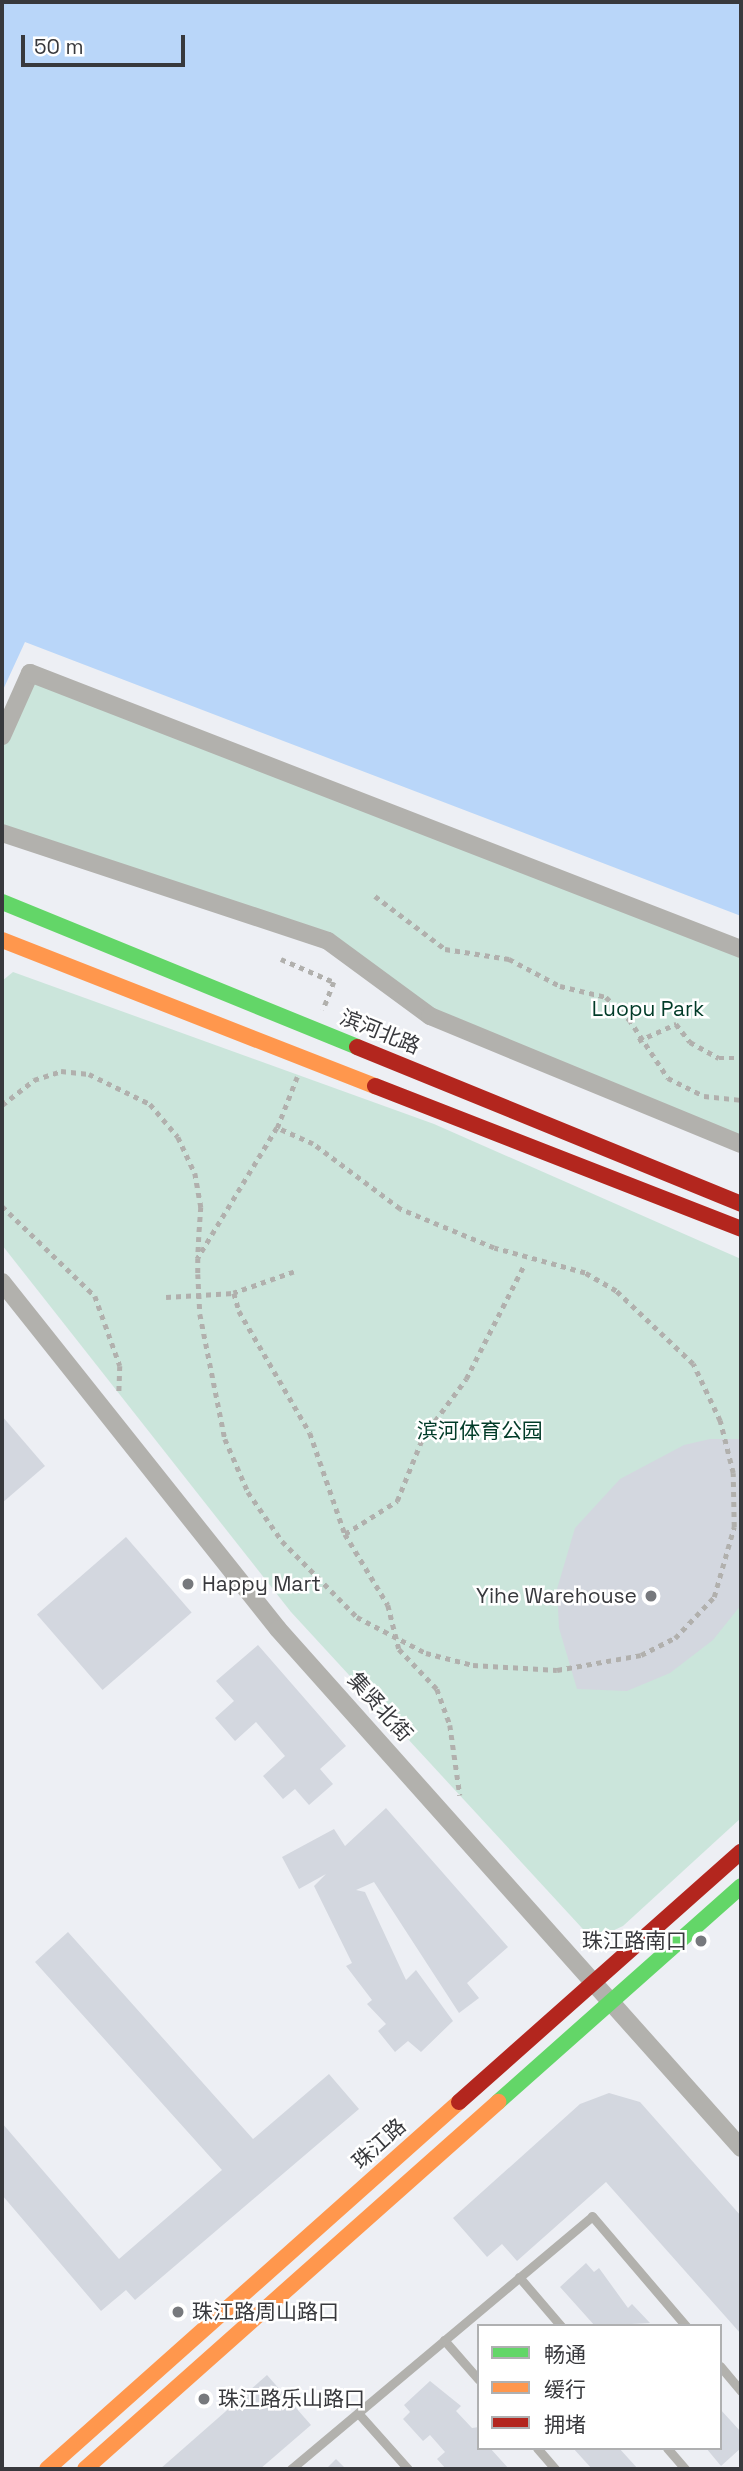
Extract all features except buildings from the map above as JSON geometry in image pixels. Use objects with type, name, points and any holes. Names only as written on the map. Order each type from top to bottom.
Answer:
[{"type":"main road","name":"滨河北路","points":[[2,902],[741,1204]]},
{"type":"main road","points":[[2,940],[741,1229]]},
{"type":"main road","name":"珠江路","points":[[47,2469],[593,1980],[741,1852]]},
{"type":"main road","points":[[85,2469],[610,1999],[741,1886]]},
{"type":"street","points":[[2,736],[30,673],[741,949]]},
{"type":"street","points":[[2,833],[328,941],[430,1016],[741,1144]]},
{"type":"street","name":"集贤北街","points":[[2,1282],[278,1629],[741,2148]]},
{"type":"lane","points":[[291,2469],[592,2216],[684,2324]]},
{"type":"lane","points":[[519,2277],[559,2324]]},
{"type":"lane","points":[[444,2340],[477,2378]]},
{"type":"lane","points":[[722,2368],[741,2391]]},
{"type":"lane","points":[[358,2413],[408,2469]]},
{"type":"lane","points":[[539,2450],[555,2469]]},
{"type":"lane","points":[[669,2450],[685,2469]]},
{"type":"path","points":[[375,896],[445,949],[509,959],[560,986],[606,997],[629,1019],[638,1041],[668,1079],[687,1091],[741,1100]]},
{"type":"path","points":[[281,959],[334,982]]},
{"type":"path","points":[[638,1041],[676,1024],[690,1042],[719,1058],[741,1058]]},
{"type":"path","points":[[2,1105],[34,1080],[61,1071],[89,1074],[150,1104],[178,1137],[195,1173],[199,1295],[209,1384],[248,1492],[323,1587],[391,1638],[473,1665],[607,1665],[675,1638],[714,1597],[734,1527],[733,1473],[720,1421],[693,1364],[616,1291],[585,1273],[494,1248],[400,1209],[313,1144],[277,1128],[198,1258]]},
{"type":"path","points":[[2,1206],[75,1271],[105,1319],[120,1366],[119,1393]]},
{"type":"path","points":[[345,1534],[397,1501],[423,1437],[466,1379],[524,1265]]},
{"type":"path","points":[[166,1297],[234,1293],[294,1272]]},
{"type":"path","points":[[234,1293],[249,1333],[318,1450],[345,1534],[388,1605],[399,1649],[437,1689],[450,1725],[460,1795]]},
{"type":"green space","name":"Luopu Park","points":[[30,673],[741,949],[741,1144],[430,1016],[328,941],[2,833],[2,736]]},
{"type":"green space","name":"滨河体育公园","points":[[13,972],[434,1124],[741,1259],[741,1818],[623,1926],[593,1940],[291,1612],[2,1245],[2,981]]},
{"type":"water","points":[[2,2],[741,2],[741,916],[25,642],[2,692]]},
{"type":"traffic: fast","points":[[2,902],[357,1047]]},
{"type":"traffic: fast","points":[[498,2102],[741,1886]]},
{"type":"traffic: slow","points":[[2,940],[375,1086]]},
{"type":"traffic: slow","points":[[47,2469],[459,2102]]},
{"type":"traffic: slow","points":[[85,2469],[498,2102]]},
{"type":"traffic: jam","points":[[357,1047],[741,1204]]},
{"type":"traffic: jam","points":[[375,1086],[741,1229]]},
{"type":"traffic: jam","points":[[459,2102],[741,1852]]},
{"type":"place","name":"Happy Mart","points":[[188,1584]]},
{"type":"place","name":"Yihe Warehouse","points":[[651,1596]]},
{"type":"place","name":"珠江路南口","points":[[701,1941]]},
{"type":"place","name":"珠江路周山路口","points":[[178,2312]]},
{"type":"place","name":"珠江路乐山路口","points":[[204,2399]]}]
